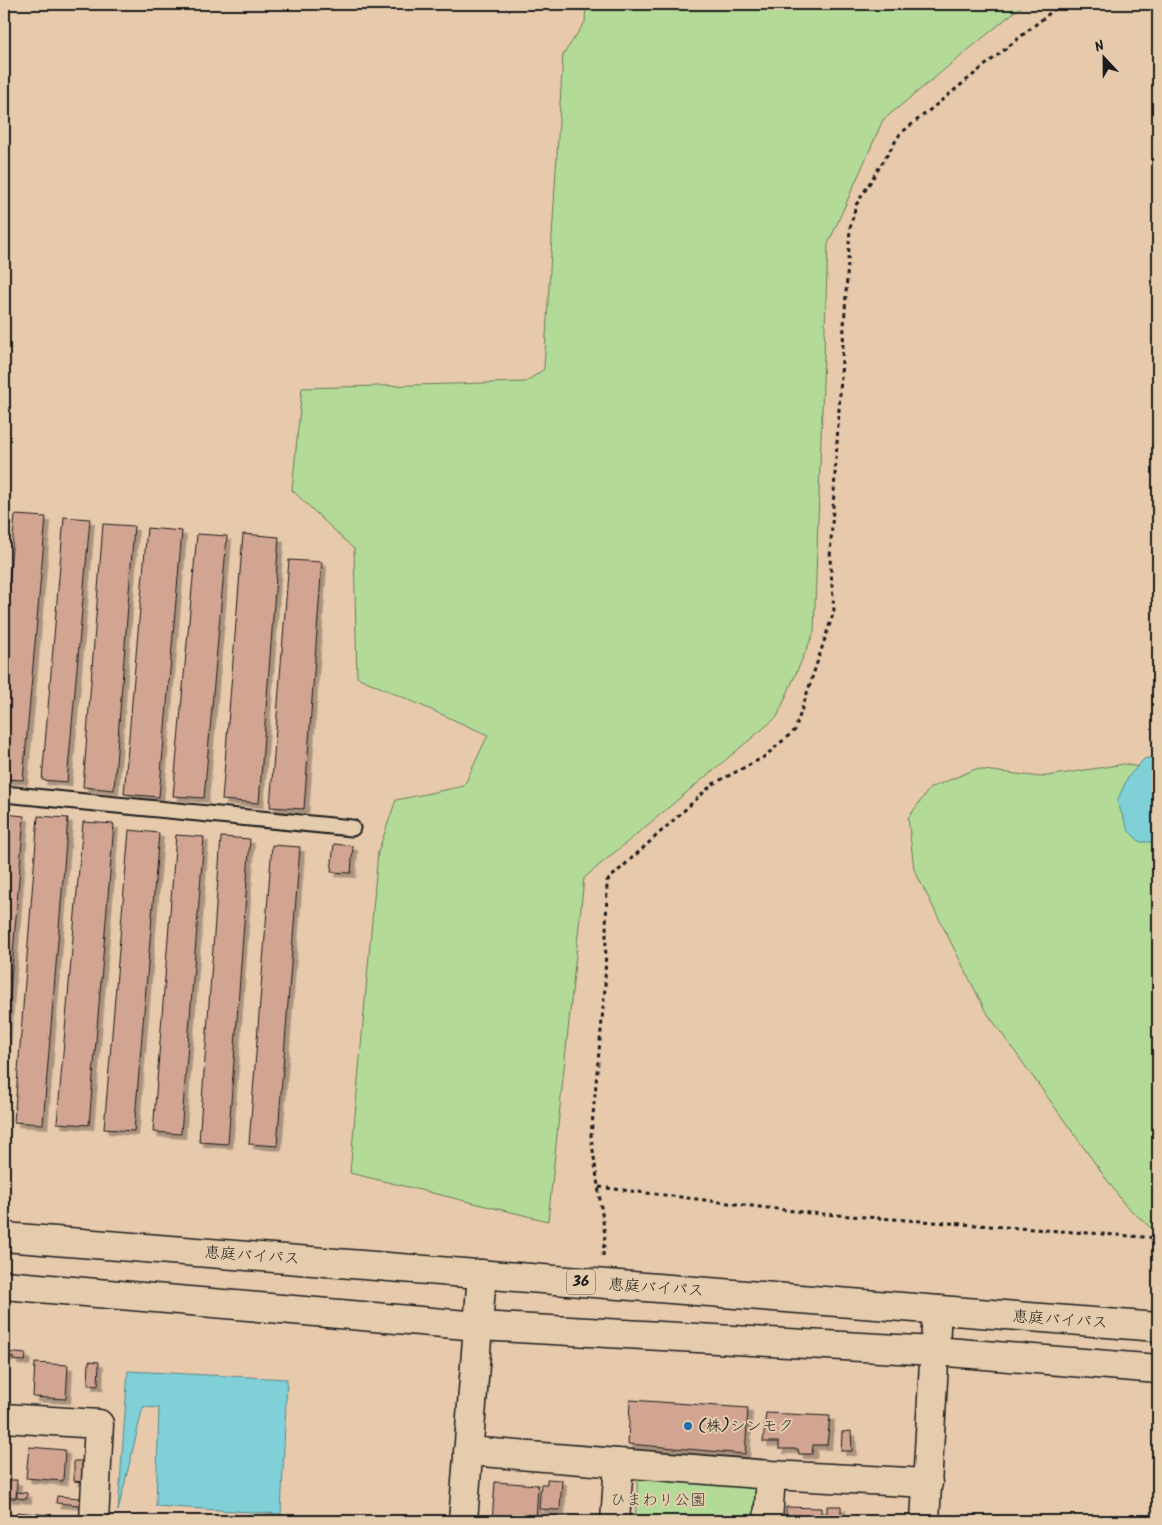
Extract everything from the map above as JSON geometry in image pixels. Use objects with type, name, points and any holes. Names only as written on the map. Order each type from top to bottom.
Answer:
[{"type":"main road","name":"恵庭バイパス","points":[[4,1237],[1158,1327]]},
{"type":"main road","points":[[463,1521],[482,1274]]},
{"type":"main road","points":[[4,1285],[478,1326],[935,1351],[1158,1369]]},
{"type":"main road","points":[[925,1521],[937,1310]]},
{"type":"main road","points":[[4,1418],[99,1424],[94,1521]]},
{"type":"main road","points":[[468,1452],[771,1475],[928,1483]]},
{"type":"main road","points":[[615,1521],[619,1463]]},
{"type":"main road","points":[[768,1521],[771,1475]]},
{"type":"lane","points":[[4,794],[352,828]]},
{"type":"path","points":[[601,1284],[604,1235],[591,1136],[605,988],[607,881],[713,784],[764,757],[795,730],[834,611],[830,558],[850,228],[856,205],[900,134],[1061,4]]},
{"type":"path","points":[[599,1187],[809,1213],[1158,1238]]},
{"type":"green space","points":[[586,4],[1024,4],[883,120],[828,244],[814,632],[777,717],[584,878],[548,1221],[350,1173],[378,852],[396,800],[464,786],[488,735],[357,677],[354,549],[292,490],[302,388],[526,382],[544,369],[563,55],[585,22]]},
{"type":"green space","points":[[1124,764],[1158,771],[1158,1234],[1125,1205],[985,1010],[914,869],[908,818],[930,788],[976,769],[1041,777]]},
{"type":"green space","name":"ひまわり公園","points":[[638,1476],[756,1486],[753,1521],[635,1521]]},
{"type":"water","points":[[1158,756],[1158,842],[1140,842],[1128,830],[1117,801],[1128,777],[1144,759]]},
{"type":"water","points":[[128,1371],[287,1379],[281,1514],[156,1506],[159,1408],[143,1407],[118,1511]]},
{"type":"building","points":[[15,515],[46,517],[23,780],[4,779],[4,637]]},
{"type":"building","points":[[64,517],[90,519],[67,782],[42,780]]},
{"type":"building","points":[[103,524],[134,526],[114,790],[83,787]]},
{"type":"building","points":[[147,528],[182,531],[159,797],[124,794]]},
{"type":"building","points":[[197,534],[227,536],[204,798],[173,796]]},
{"type":"building","points":[[243,534],[279,537],[259,803],[222,800]]},
{"type":"building","points":[[289,560],[322,562],[304,809],[270,807]]},
{"type":"building","points":[[4,814],[24,816],[4,1067]]},
{"type":"building","points":[[38,816],[68,818],[43,1124],[14,1122]]},
{"type":"building","points":[[83,822],[114,824],[89,1125],[57,1123]]},
{"type":"building","points":[[129,830],[159,833],[134,1131],[104,1129]]},
{"type":"building","points":[[176,835],[204,837],[181,1134],[153,1132]]},
{"type":"building","points":[[221,837],[250,839],[228,1144],[199,1142]]},
{"type":"building","points":[[334,844],[353,846],[351,873],[331,872]]},
{"type":"building","points":[[272,845],[300,847],[277,1146],[249,1144]]},
{"type":"building","points":[[6,1352],[26,1354],[25,1361],[13,1360],[13,1357],[5,1356]]},
{"type":"building","points":[[89,1361],[99,1362],[98,1386],[88,1385]]},
{"type":"building","points":[[35,1363],[68,1365],[66,1399],[33,1397]]},
{"type":"building","name":"(株)シンモク","points":[[630,1400],[748,1408],[745,1454],[628,1444]]},
{"type":"building","points":[[766,1413],[830,1416],[827,1445],[813,1445],[812,1454],[799,1454],[798,1449],[779,1449],[779,1442],[763,1442]]},
{"type":"building","points":[[851,1431],[852,1451],[841,1451],[842,1432]]},
{"type":"building","points":[[29,1447],[65,1450],[63,1481],[26,1478]]},
{"type":"building","points":[[74,1461],[82,1461],[82,1482],[74,1481]]},
{"type":"building","points":[[547,1479],[562,1480],[560,1510],[539,1509],[541,1484],[547,1484]]},
{"type":"building","points":[[8,1480],[17,1480],[16,1498],[7,1498]]},
{"type":"building","points":[[495,1482],[538,1485],[536,1521],[492,1521]]},
{"type":"building","points":[[17,1492],[27,1493],[27,1499],[17,1498]]},
{"type":"building","points":[[57,1496],[80,1498],[79,1505],[56,1503]]},
{"type":"building","points":[[827,1506],[841,1506],[841,1521],[827,1521]]},
{"type":"building","points":[[786,1507],[821,1508],[821,1521],[786,1521]]},
{"type":"building","points":[[17,1512],[57,1516],[57,1521],[16,1521]]},
{"type":"building","points":[[544,1516],[597,1518],[597,1521],[544,1521]]},
{"type":"place","name":"(株)シンモク","points":[[688,1426]]}]
